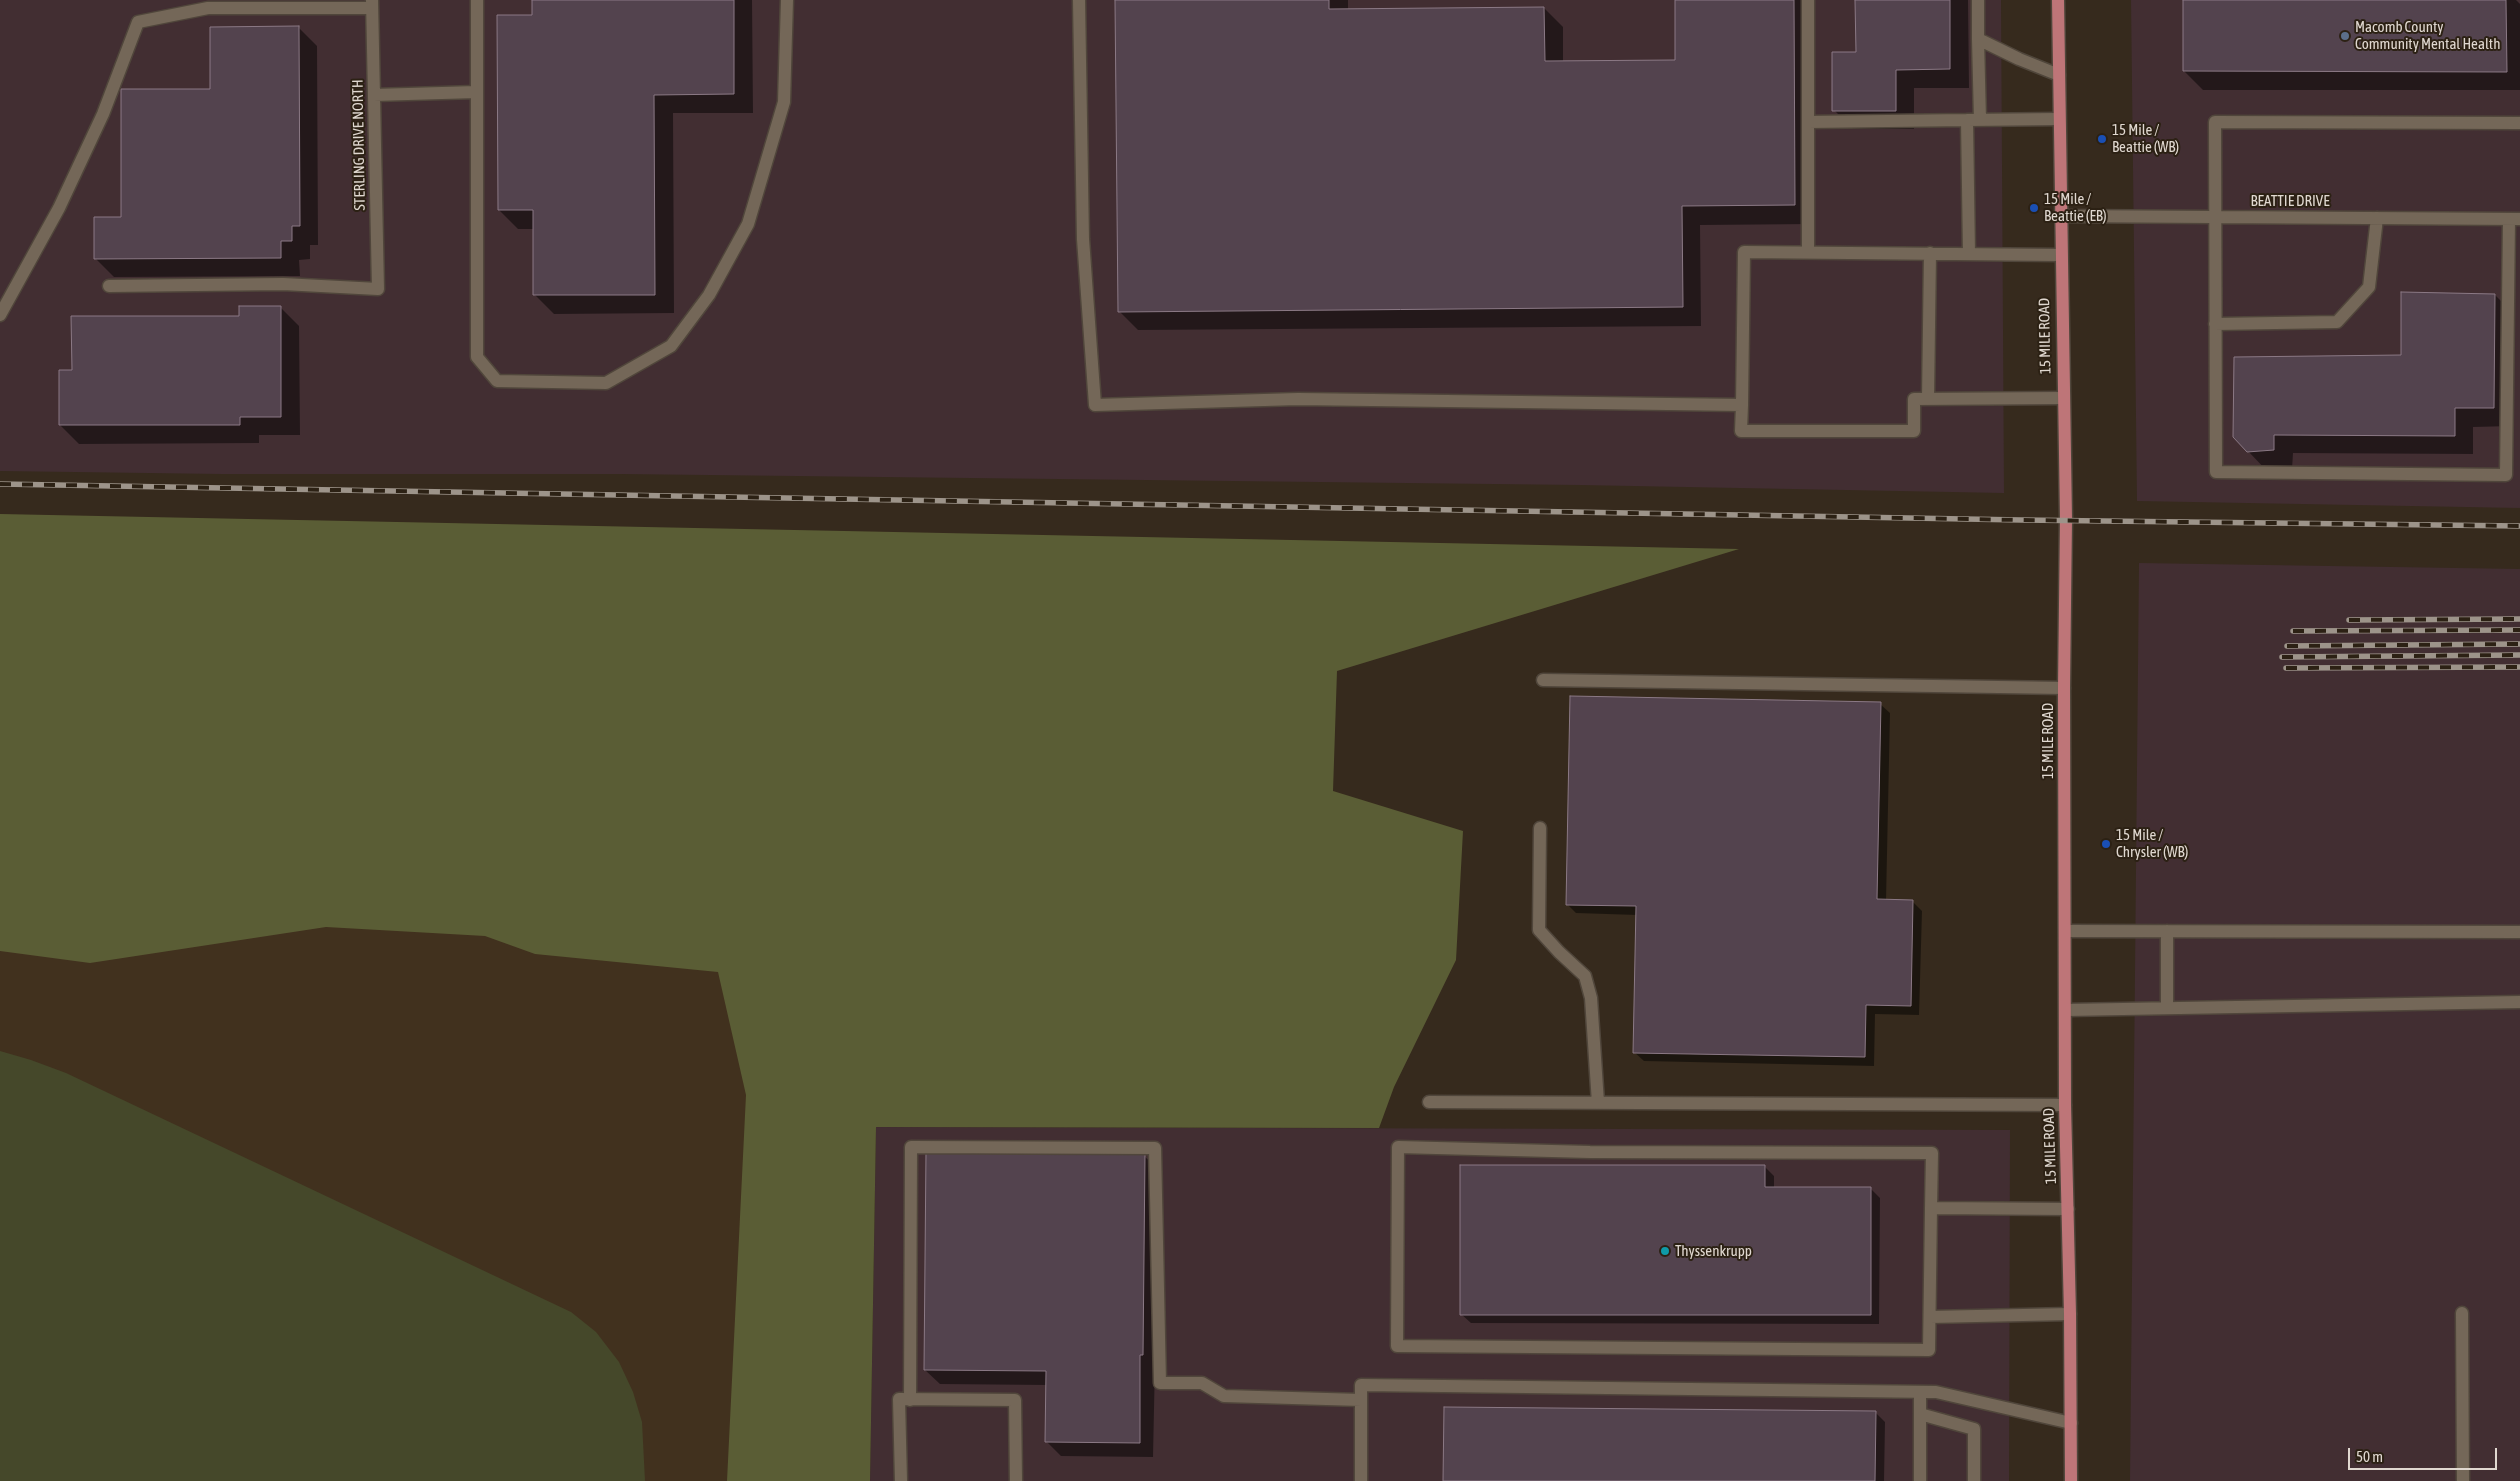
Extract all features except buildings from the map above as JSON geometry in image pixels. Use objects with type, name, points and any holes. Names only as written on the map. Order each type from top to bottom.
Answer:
[{"type":"main road","name":"15 MILE ROAD","points":[[2058,0],[2060,255],[2066,519],[2064,688],[2065,1105],[2070,1314],[2071,1481]]},
{"type":"street","points":[[478,0],[476,92],[477,358],[497,381],[606,383],[671,346],[709,296],[748,224],[784,102],[787,0]]},
{"type":"street","points":[[1079,0],[1083,239],[1095,404],[1298,399],[1742,405]]},
{"type":"street","points":[[1808,0],[1808,252]]},
{"type":"street","points":[[1969,254],[1978,0]]},
{"type":"street","points":[[0,315],[59,208],[103,114],[138,22],[208,8],[372,4]]},
{"type":"street","name":"STERLING DRIVE NORTH","points":[[109,286],[283,284],[378,289],[372,4]]},
{"type":"street","points":[[1978,40],[2018,59],[2059,75]]},
{"type":"street","points":[[374,94],[476,92]]},
{"type":"street","points":[[1808,122],[2059,119]]},
{"type":"street","points":[[2514,219],[2506,475],[2216,472],[2214,122],[2520,123]]},
{"type":"street","name":"BEATTIE DRIVE","points":[[2060,216],[2514,219]]},
{"type":"street","points":[[2215,324],[2336,322],[2369,287],[2377,218]]},
{"type":"street","points":[[2060,255],[1744,252],[1741,432],[1914,431],[1914,399],[2063,398]]},
{"type":"street","points":[[1928,399],[1930,253]]},
{"type":"street","points":[[1543,680],[2064,688]]},
{"type":"street","points":[[1540,828],[1539,930],[1585,976],[1590,998],[1598,1103]]},
{"type":"street","points":[[2065,931],[2520,932]]},
{"type":"street","points":[[2167,931],[2167,1008]]},
{"type":"street","points":[[2066,1010],[2520,1002]]},
{"type":"street","points":[[1429,1102],[2065,1105]]},
{"type":"street","points":[[910,1400],[911,1147],[931,1147],[1155,1148],[1160,1383],[1202,1383],[1224,1396],[1361,1400]]},
{"type":"street","points":[[1398,1147],[1590,1152],[1932,1153],[1931,1208],[1929,1350],[1397,1346],[1398,1147]]},
{"type":"street","points":[[1931,1208],[2068,1209]]},
{"type":"street","points":[[2462,1313],[2463,1481]]},
{"type":"street","points":[[1930,1317],[2070,1314]]},
{"type":"street","points":[[1361,1481],[1360,1385],[1936,1392],[2071,1423]]},
{"type":"street","points":[[1920,1392],[1920,1481]]},
{"type":"street","points":[[902,1481],[899,1399],[1015,1400],[1016,1481]]},
{"type":"street","points":[[1920,1414],[1974,1429],[1974,1481]]},
{"type":"shaded area","points":[[0,0],[2001,0],[2004,493],[1580,485],[621,474],[221,474],[0,471]]},
{"type":"shaded area","points":[[2131,0],[2520,0],[2520,508],[2137,501]]},
{"type":"shaded area","points":[[2139,563],[2520,569],[2520,1481],[2130,1481]]},
{"type":"shaded area","points":[[0,791],[871,796],[867,1481],[0,1481]]},
{"type":"shaded area","points":[[876,1127],[2010,1130],[2009,1481],[870,1481]]},
{"type":"green space","points":[[0,514],[1739,549],[1337,671],[1333,791],[1463,831],[1456,960],[1394,1087],[1379,1128],[876,1127],[870,1481],[727,1481],[746,1095],[718,972],[535,954],[485,936],[326,927],[90,963],[0,951]]},
{"type":"green space","points":[[0,1051],[66,1073],[571,1312],[596,1332],[619,1362],[633,1392],[642,1422],[645,1481],[0,1481]]},
{"type":"railway","points":[[0,484],[2021,520],[2520,526]]},
{"type":"railway","points":[[2349,620],[2520,619]]},
{"type":"railway","points":[[2293,631],[2520,630]]},
{"type":"railway","points":[[2287,646],[2520,644]]},
{"type":"railway","points":[[2282,657],[2520,655]]},
{"type":"railway","points":[[2286,668],[2520,667]]},
{"type":"place","name":"Macomb County Community Mental Health","points":[[2345,36]]},
{"type":"place","name":"15 Mile / Beattie (WB)","points":[[2102,139]]},
{"type":"place","name":"15 Mile / Beattie (EB)","points":[[2034,208]]},
{"type":"place","name":"15 Mile / Chrysler (WB)","points":[[2106,844]]},
{"type":"place","name":"Thyssenkrupp","points":[[1665,1251]]}]
